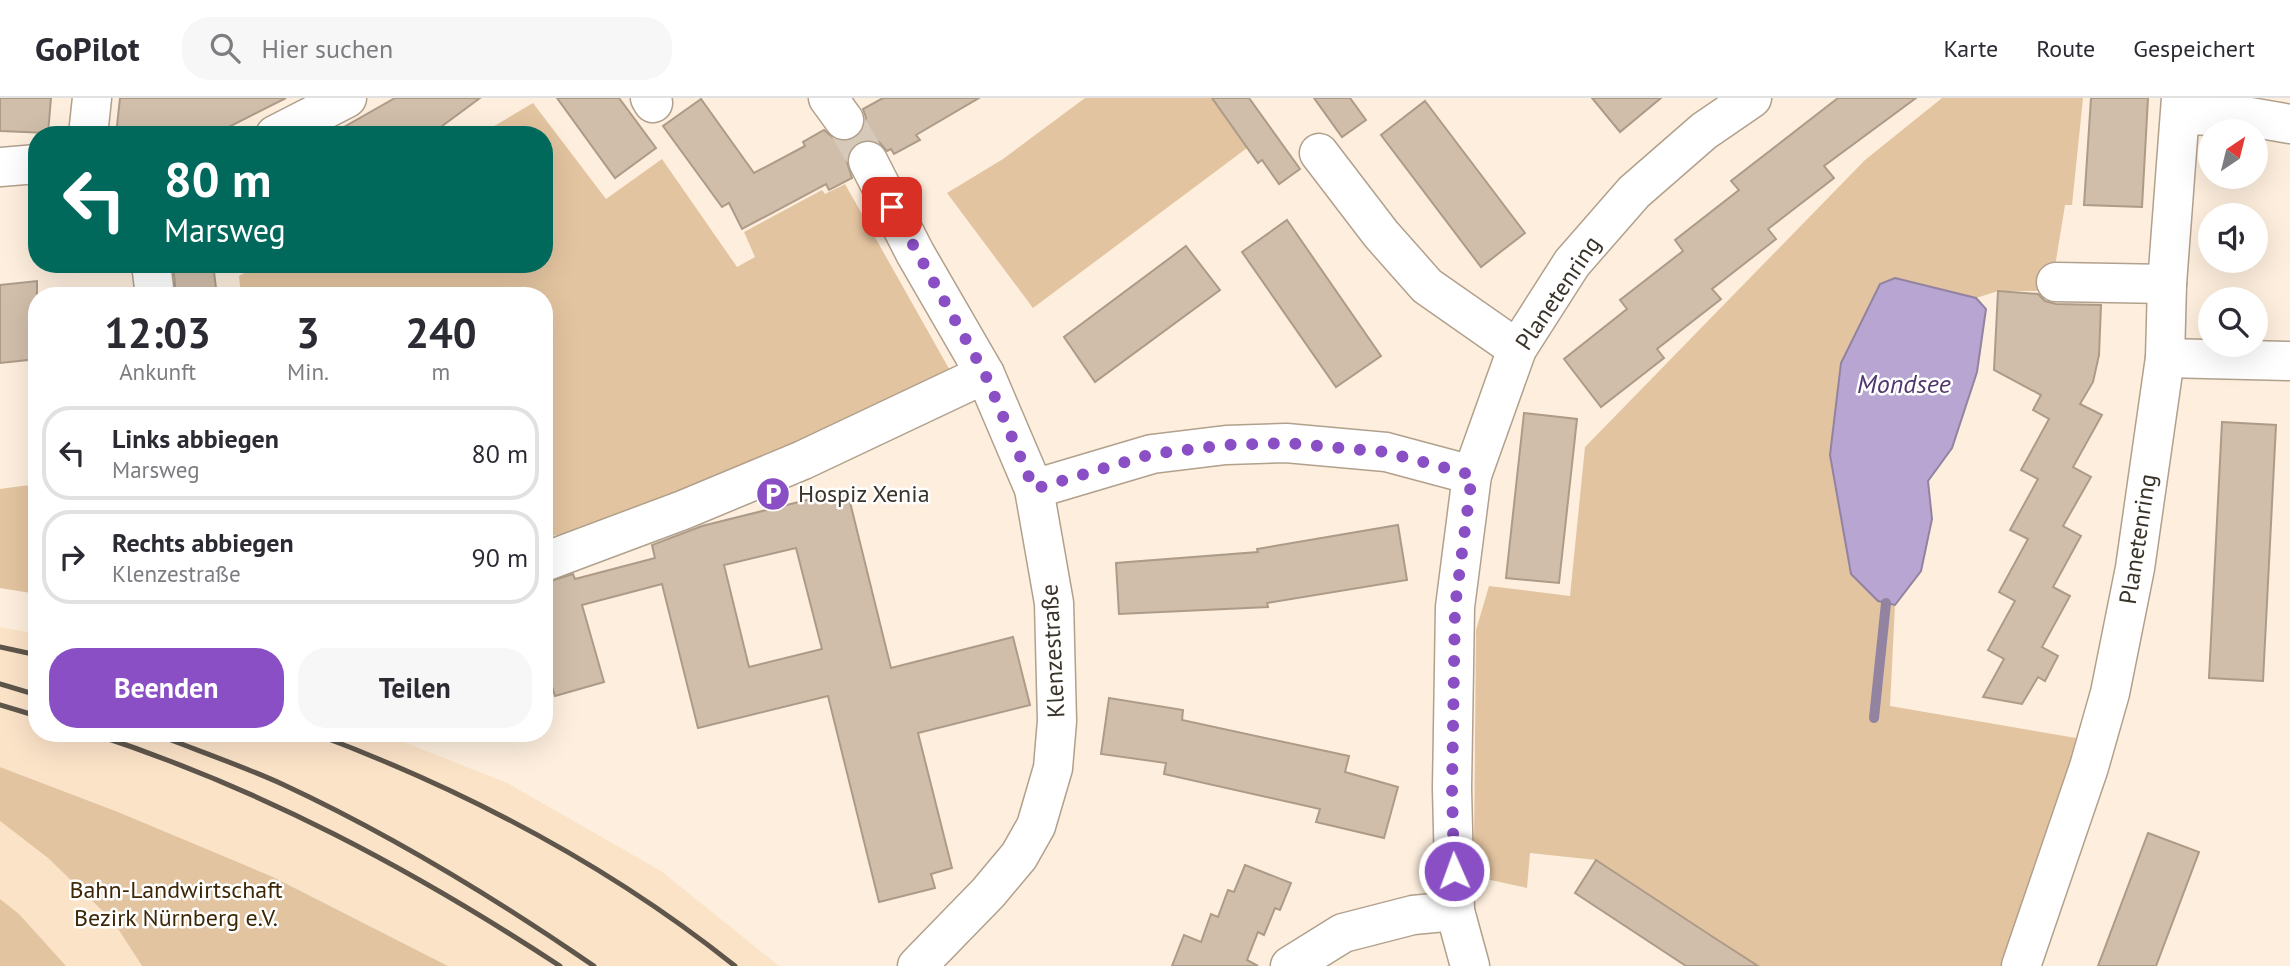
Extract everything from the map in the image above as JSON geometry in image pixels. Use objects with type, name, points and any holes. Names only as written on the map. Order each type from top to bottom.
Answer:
[{"type":"street","points":[[89,126],[92,98]]},
{"type":"street","points":[[293,126],[347,98]]},
{"type":"street","name":"Planetenring","points":[[1470,966],[1455,911],[1452,789],[1455,607],[1472,475],[1517,349],[1573,263],[1634,192],[1704,131],[1752,98]]},
{"type":"street","points":[[2181,106],[2290,124]]},
{"type":"street","name":"Planetenring","points":[[2021,966],[2089,767],[2110,693],[2135,568],[2165,358],[2167,284],[2181,106]]},
{"type":"street","points":[[1319,153],[1381,234],[1427,286],[1517,349]]},
{"type":"street","name":"Klenzestraße","points":[[868,162],[915,253],[985,374],[1034,489],[1054,603],[1057,721],[1053,768],[1036,826],[1019,856],[988,893],[917,966]]},
{"type":"street","points":[[0,167],[28,165]]},
{"type":"street","points":[[2056,282],[2167,284]]},
{"type":"street","points":[[2165,358],[2290,361]]},
{"type":"street","points":[[553,559],[683,510],[803,460],[985,374]]},
{"type":"street","points":[[1034,489],[1152,454],[1226,445],[1286,443],[1386,452],[1472,475]]},
{"type":"street","points":[[1290,966],[1342,934],[1413,915],[1455,911]]},
{"type":"shaded area","points":[[0,627],[28,632],[28,742],[404,742],[507,783],[661,871],[779,966],[448,966],[273,877],[118,812],[0,767]]},
{"type":"shaded area","points":[[0,821],[48,858],[113,921],[142,966],[66,966],[19,914],[0,899]]},
{"type":"green space","points":[[1085,98],[1212,98],[1247,148],[1033,308],[947,193],[1003,159]]},
{"type":"green space","points":[[1942,98],[2083,98],[2072,205],[2065,205],[2051,291],[1998,291],[1976,298],[1895,278],[1878,601],[1895,605],[1890,706],[2082,739],[2003,966],[1758,966],[1596,860],[1530,853],[1527,888],[1486,879],[1474,849],[1476,630],[1489,586],[1570,596],[1585,447],[1865,160]]},
{"type":"green space","points":[[533,103],[550,126],[494,126]]},
{"type":"green space","points":[[553,129],[606,199],[662,159],[737,267],[755,257],[744,232],[822,190],[825,194],[845,184],[952,374],[877,419],[594,526],[553,536],[553,287],[240,287],[239,276],[244,273],[553,273]]},
{"type":"green space","points":[[28,485],[28,593],[0,588],[0,489]]},
{"type":"green space","name":"Bahn-Landwirtschaft Bezirk Nürnberg e.V.","points":[[0,767],[118,812],[273,877],[448,966],[142,966],[113,921],[48,858],[0,821]]},
{"type":"green space","name":"Bahn-Landwirtschaft Bezirk Nürnberg e.V.","points":[[0,899],[19,914],[66,966],[0,966]]},
{"type":"water","name":"Mondsee","points":[[1895,278],[1976,298],[1986,309],[1977,372],[1952,448],[1928,481],[1932,519],[1921,571],[1895,605],[1878,601],[1851,574],[1830,455],[1841,363],[1880,284]]},
{"type":"building","points":[[0,98],[51,98],[49,126],[28,126],[28,132],[0,131]]},
{"type":"building","points":[[120,98],[286,98],[231,126],[117,126]]},
{"type":"building","points":[[395,98],[480,98],[442,126],[346,126]]},
{"type":"building","points":[[557,98],[619,98],[656,148],[615,178]]},
{"type":"building","points":[[883,98],[979,98],[916,135],[920,140],[894,154],[879,142],[868,139],[857,142],[846,159],[852,178],[829,190],[826,184],[742,229],[729,203],[722,207],[663,126],[701,99],[754,173],[805,146],[803,142],[824,130],[836,140],[847,142],[856,138],[864,128],[866,118],[863,109]]},
{"type":"building","points":[[1212,98],[1249,98],[1300,169],[1279,184],[1262,160],[1258,163]]},
{"type":"building","points":[[1314,98],[1350,98],[1366,120],[1342,137]]},
{"type":"building","points":[[1592,98],[1661,98],[1620,132]]},
{"type":"building","points":[[1838,98],[1916,98],[1824,166],[1834,178],[1768,229],[1776,239],[1712,289],[1721,299],[1657,349],[1664,358],[1601,407],[1564,359],[1627,309],[1620,300],[1683,251],[1675,240],[1739,190],[1731,181]]},
{"type":"building","points":[[2091,98],[2148,98],[2142,207],[2084,205]]},
{"type":"building","points":[[1425,101],[1525,233],[1481,267],[1381,135]]},
{"type":"building","points":[[1287,220],[1381,356],[1336,387],[1242,252]]},
{"type":"building","points":[[1186,246],[1220,290],[1095,382],[1064,337]]},
{"type":"building","points":[[174,273],[214,273],[216,287],[175,287]]},
{"type":"building","points":[[37,281],[37,287],[28,287],[28,360],[0,363],[0,285]]},
{"type":"building","points":[[1998,291],[2038,294],[2045,301],[2056,304],[2101,305],[2099,355],[2093,382],[2080,404],[2102,415],[2073,467],[2091,477],[2063,526],[2081,536],[2053,587],[2070,596],[2042,647],[2058,656],[2045,681],[2038,677],[2022,704],[1983,697],[2004,659],[1988,650],[2015,601],[1999,592],[2028,539],[2010,530],[2038,479],[2021,470],[2049,419],[2033,410],[2041,395],[1994,370]]},
{"type":"building","points":[[1524,413],[1577,419],[1559,583],[1506,578]]},
{"type":"building","points":[[2222,422],[2276,425],[2263,681],[2209,678]]},
{"type":"building","points":[[847,490],[891,668],[1013,637],[1030,705],[918,733],[952,868],[931,874],[935,888],[879,902],[828,696],[698,728],[662,584],[582,605],[604,682],[555,696],[553,580],[573,574],[575,579],[655,558],[652,545],[702,526]],"holes":[[[796,548],[822,649],[749,667],[724,565]]]},
{"type":"building","points":[[1398,525],[1407,580],[1267,603],[1268,607],[1119,614],[1116,563],[1258,552],[1257,549]]},
{"type":"building","points":[[1109,698],[1183,710],[1182,720],[1349,756],[1345,772],[1398,787],[1384,838],[1316,822],[1320,809],[1164,774],[1166,763],[1101,754]]},
{"type":"building","points":[[2148,833],[2199,852],[2156,966],[2098,966]]},
{"type":"building","points":[[1596,860],[1758,966],[1686,966],[1575,893]]},
{"type":"building","points":[[1245,865],[1291,883],[1280,910],[1275,908],[1264,935],[1258,932],[1247,960],[1258,966],[1172,966],[1184,935],[1201,942],[1211,914],[1218,917],[1228,890],[1234,892]]},
{"type":"waterway","points":[[1874,718],[1886,603]]},
{"type":"tunnel","points":[[844,120],[868,161]]},
{"type":"railway","points":[[0,647],[28,653]]},
{"type":"railway","points":[[0,684],[28,692]]},
{"type":"railway","points":[[0,705],[28,713]]},
{"type":"railway","points":[[117,742],[215,779],[333,834],[448,896],[560,966]]},
{"type":"railway","points":[[176,742],[266,777],[363,824],[481,892],[594,966]]},
{"type":"railway","points":[[336,742],[425,779],[533,833],[637,895],[735,966]]},
{"type":"place","name":"Hospiz Xenia","points":[[773,494]]},
{"type":"route","points":[[892,207],[915,253],[985,374],[1034,489],[1152,454],[1226,445],[1286,443],[1386,452],[1472,475],[1455,607],[1452,789],[1454,871]]}]
